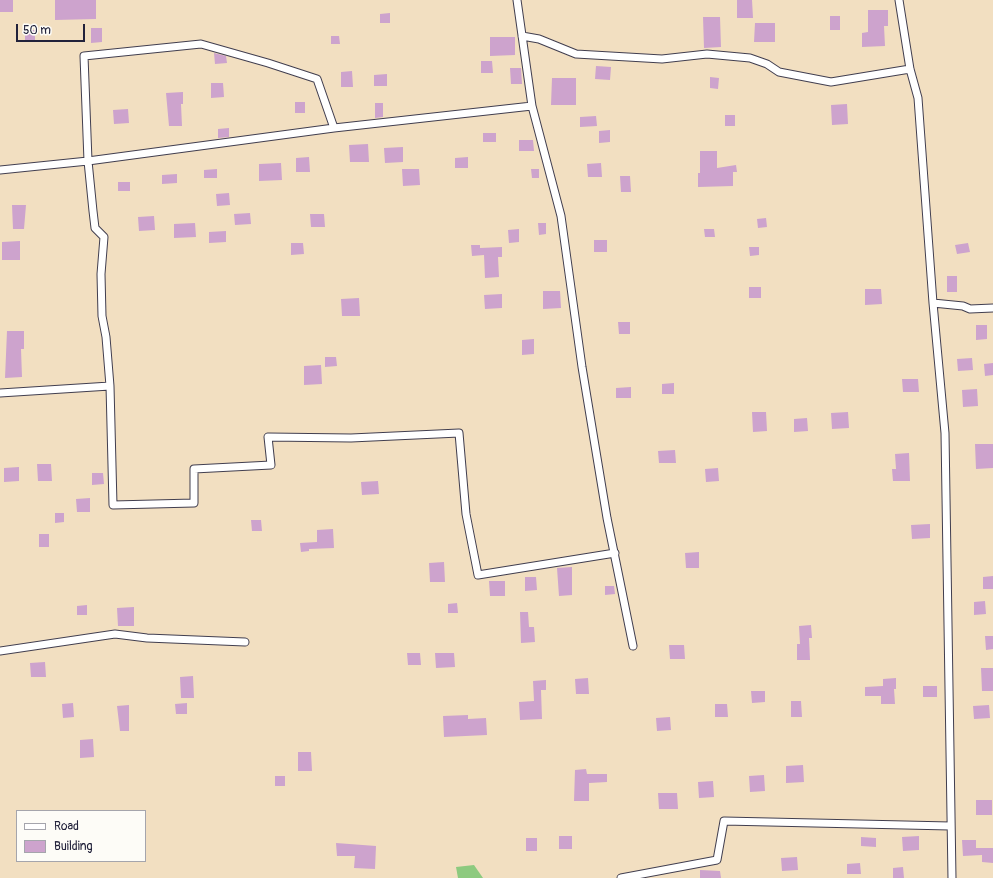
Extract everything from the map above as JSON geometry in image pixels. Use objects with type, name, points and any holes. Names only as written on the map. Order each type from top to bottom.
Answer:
[{"type":"street","points":[[517,0],[532,106],[561,216],[582,367],[633,646]]},
{"type":"street","points":[[899,0],[910,69],[918,98],[944,433],[950,698],[950,826],[952,878]]},
{"type":"street","points":[[522,36],[539,39],[576,54],[662,59],[707,54],[750,58],[767,64],[779,72],[831,82],[910,69]]},
{"type":"street","points":[[334,128],[317,79],[268,63],[201,44],[84,56],[88,161],[95,228],[104,237],[101,274],[102,316],[106,337],[110,386],[113,505],[194,503],[194,469],[271,465],[268,437],[351,438],[459,433],[466,514],[478,575],[615,553]]},
{"type":"street","points":[[0,170],[88,161],[334,128],[532,106]]},
{"type":"street","points":[[933,303],[963,306],[970,309],[993,308]]},
{"type":"street","points":[[0,394],[110,386]]},
{"type":"street","points":[[0,651],[115,634],[147,638],[245,642]]},
{"type":"street","points":[[621,878],[717,860],[724,821],[950,826]]},
{"type":"green space","points":[[474,865],[483,878],[458,878],[456,867]]},
{"type":"building","points":[[0,0],[13,0],[13,12],[0,12]]},
{"type":"building","points":[[55,0],[96,0],[96,19],[55,20]]},
{"type":"building","points":[[737,0],[752,0],[753,18],[737,18]]},
{"type":"building","points":[[868,10],[888,10],[888,26],[884,26],[885,46],[862,47],[862,33],[868,32]]},
{"type":"building","points":[[390,13],[390,23],[380,23],[380,14]]},
{"type":"building","points":[[830,16],[840,16],[840,30],[830,30]]},
{"type":"building","points":[[703,17],[720,17],[721,47],[704,48]]},
{"type":"building","points":[[755,23],[775,23],[775,42],[754,42]]},
{"type":"building","points":[[91,28],[102,28],[102,42],[91,43]]},
{"type":"building","points":[[25,30],[35,30],[35,40],[25,40]]},
{"type":"building","points":[[331,36],[339,36],[340,44],[331,44]]},
{"type":"building","points":[[490,37],[515,37],[515,55],[490,56]]},
{"type":"building","points":[[214,53],[226,56],[227,63],[215,64]]},
{"type":"building","points":[[481,61],[492,61],[493,73],[481,73]]},
{"type":"building","points":[[596,66],[611,67],[610,80],[595,79]]},
{"type":"building","points":[[510,68],[521,68],[522,84],[511,84]]},
{"type":"building","points":[[352,71],[353,87],[341,87],[341,72]]},
{"type":"building","points":[[387,74],[387,86],[374,86],[374,75]]},
{"type":"building","points":[[710,77],[719,78],[718,89],[710,88]]},
{"type":"building","points":[[552,78],[576,78],[576,105],[551,105]]},
{"type":"building","points":[[211,83],[223,83],[224,97],[211,98]]},
{"type":"building","points":[[183,92],[183,104],[181,104],[182,126],[169,126],[166,93]]},
{"type":"building","points":[[295,102],[305,102],[305,113],[295,113]]},
{"type":"building","points":[[375,103],[383,103],[383,117],[375,118]]},
{"type":"building","points":[[847,104],[848,124],[832,125],[831,105]]},
{"type":"building","points":[[128,109],[129,123],[114,124],[113,110]]},
{"type":"building","points":[[725,115],[735,115],[735,126],[725,126]]},
{"type":"building","points":[[596,116],[597,126],[580,127],[580,117]]},
{"type":"building","points":[[229,128],[229,137],[218,138],[218,129]]},
{"type":"building","points":[[610,130],[610,142],[599,143],[599,131]]},
{"type":"building","points":[[483,133],[496,133],[496,142],[483,142]]},
{"type":"building","points":[[519,140],[533,140],[534,151],[519,151]]},
{"type":"building","points":[[368,144],[369,162],[350,162],[349,145]]},
{"type":"building","points":[[403,147],[403,162],[385,163],[384,148]]},
{"type":"building","points":[[700,151],[717,151],[717,168],[736,165],[737,172],[733,172],[733,186],[698,187],[698,173],[700,173]]},
{"type":"building","points":[[309,157],[310,172],[296,172],[296,158]]},
{"type":"building","points":[[468,157],[468,168],[455,168],[455,158]]},
{"type":"building","points":[[281,163],[282,180],[259,181],[259,164]]},
{"type":"building","points":[[601,163],[602,177],[588,177],[587,164]]},
{"type":"building","points":[[217,169],[217,178],[204,178],[204,170]]},
{"type":"building","points":[[402,169],[419,169],[420,185],[403,186]]},
{"type":"building","points":[[531,169],[539,169],[539,178],[532,178]]},
{"type":"building","points":[[177,174],[177,183],[162,184],[162,175]]},
{"type":"building","points":[[620,176],[630,176],[631,192],[621,192]]},
{"type":"building","points":[[118,182],[130,182],[130,191],[118,191]]},
{"type":"building","points":[[229,193],[230,205],[217,206],[216,194]]},
{"type":"building","points":[[12,205],[26,205],[24,229],[13,229]]},
{"type":"building","points":[[250,213],[251,224],[235,225],[234,214]]},
{"type":"building","points":[[310,214],[324,214],[325,227],[311,227]]},
{"type":"building","points":[[154,216],[155,230],[139,231],[138,217]]},
{"type":"building","points":[[766,218],[767,227],[758,228],[757,219]]},
{"type":"building","points":[[195,223],[196,237],[174,238],[174,224]]},
{"type":"building","points":[[538,223],[546,223],[546,234],[539,235]]},
{"type":"building","points":[[519,229],[519,242],[509,243],[508,230]]},
{"type":"building","points":[[704,229],[714,229],[715,237],[705,237]]},
{"type":"building","points":[[226,231],[226,242],[209,243],[209,232]]},
{"type":"building","points":[[594,240],[607,240],[607,252],[594,252]]},
{"type":"building","points":[[20,241],[20,260],[2,260],[2,242]]},
{"type":"building","points":[[291,243],[303,243],[304,254],[291,255]]},
{"type":"building","points":[[968,243],[970,252],[957,254],[955,245]]},
{"type":"building","points":[[471,245],[480,245],[480,248],[502,247],[502,257],[498,257],[499,277],[485,278],[484,255],[472,256]]},
{"type":"building","points":[[749,247],[759,247],[759,255],[750,256]]},
{"type":"building","points":[[947,276],[957,276],[957,292],[947,292]]},
{"type":"building","points":[[749,287],[761,287],[761,298],[749,298]]},
{"type":"building","points":[[865,289],[881,289],[882,304],[865,305]]},
{"type":"building","points":[[543,291],[560,291],[561,308],[543,309]]},
{"type":"building","points":[[502,294],[502,308],[485,309],[484,295]]},
{"type":"building","points":[[359,298],[360,316],[342,316],[341,299]]},
{"type":"building","points":[[618,322],[630,322],[630,334],[619,334]]},
{"type":"building","points":[[976,325],[987,325],[987,339],[976,340]]},
{"type":"building","points":[[7,331],[24,331],[24,349],[21,349],[22,377],[5,378]]},
{"type":"building","points":[[534,339],[534,354],[522,355],[522,340]]},
{"type":"building","points":[[325,357],[336,357],[337,366],[325,367]]},
{"type":"building","points":[[972,358],[973,370],[958,371],[957,359]]},
{"type":"building","points":[[993,363],[993,375],[985,376],[984,364]]},
{"type":"building","points":[[321,365],[322,384],[304,385],[304,366]]},
{"type":"building","points":[[902,379],[918,379],[919,392],[903,392]]},
{"type":"building","points":[[674,383],[674,394],[662,394],[662,384]]},
{"type":"building","points":[[631,387],[631,398],[616,398],[616,388]]},
{"type":"building","points":[[977,389],[978,406],[963,407],[962,390]]},
{"type":"building","points":[[752,412],[766,412],[767,431],[753,432]]},
{"type":"building","points":[[848,412],[849,428],[832,429],[831,413]]},
{"type":"building","points":[[807,418],[808,431],[794,432],[794,419]]},
{"type":"building","points":[[975,444],[993,444],[993,468],[976,469]]},
{"type":"building","points":[[675,450],[676,463],[659,463],[658,451]]},
{"type":"building","points":[[909,453],[910,481],[893,481],[892,469],[896,469],[895,454]]},
{"type":"building","points":[[37,464],[51,464],[52,481],[38,481]]},
{"type":"building","points":[[19,467],[19,481],[4,482],[4,468]]},
{"type":"building","points":[[718,468],[719,481],[706,482],[705,469]]},
{"type":"building","points":[[92,473],[103,473],[104,484],[92,485]]},
{"type":"building","points":[[378,481],[379,494],[362,495],[361,482]]},
{"type":"building","points":[[90,498],[90,512],[77,512],[76,499]]},
{"type":"building","points":[[55,513],[64,513],[64,522],[55,523]]},
{"type":"building","points":[[251,520],[261,520],[262,531],[252,531]]},
{"type":"building","points":[[930,524],[930,538],[912,539],[911,525]]},
{"type":"building","points":[[333,529],[334,548],[309,549],[309,551],[301,552],[300,543],[317,542],[317,530]]},
{"type":"building","points":[[39,534],[49,534],[49,547],[39,547]]},
{"type":"building","points":[[699,552],[699,568],[686,568],[685,553]]},
{"type":"building","points":[[444,562],[445,582],[430,582],[429,563]]},
{"type":"building","points":[[572,567],[572,595],[559,596],[557,568]]},
{"type":"building","points":[[993,576],[993,589],[983,589],[983,577]]},
{"type":"building","points":[[525,577],[536,577],[537,590],[525,591]]},
{"type":"building","points":[[489,581],[505,581],[505,596],[490,596]]},
{"type":"building","points":[[605,586],[614,586],[615,594],[605,595]]},
{"type":"building","points":[[985,601],[986,614],[974,615],[974,602]]},
{"type":"building","points":[[457,603],[458,613],[448,613],[448,604]]},
{"type":"building","points":[[87,605],[87,615],[77,615],[77,606]]},
{"type":"building","points":[[134,607],[134,626],[118,626],[117,608]]},
{"type":"building","points":[[520,612],[528,612],[529,627],[534,627],[535,642],[521,643]]},
{"type":"building","points":[[811,625],[812,638],[809,638],[810,660],[797,660],[797,644],[800,644],[799,626]]},
{"type":"building","points":[[985,636],[993,636],[993,649],[986,650]]},
{"type":"building","points":[[669,645],[684,645],[685,659],[670,659]]},
{"type":"building","points":[[407,653],[420,653],[421,665],[408,665]]},
{"type":"building","points":[[435,653],[454,653],[455,667],[436,668]]},
{"type":"building","points":[[45,662],[46,677],[31,677],[30,663]]},
{"type":"building","points":[[981,668],[993,668],[993,691],[982,691]]},
{"type":"building","points":[[193,676],[194,698],[181,698],[180,677]]},
{"type":"building","points":[[588,678],[589,694],[576,694],[575,679]]},
{"type":"building","points":[[896,678],[896,689],[894,689],[895,704],[881,704],[881,696],[865,696],[865,687],[883,686],[883,679]]},
{"type":"building","points":[[546,680],[546,690],[541,690],[542,719],[520,720],[519,702],[534,701],[533,681]]},
{"type":"building","points":[[923,686],[937,686],[937,697],[923,697]]},
{"type":"building","points":[[751,691],[765,691],[765,702],[752,703]]},
{"type":"building","points":[[791,701],[801,701],[802,717],[791,717]]},
{"type":"building","points":[[73,703],[74,717],[63,718],[62,704]]},
{"type":"building","points":[[187,703],[187,714],[176,714],[175,704]]},
{"type":"building","points":[[715,704],[727,704],[728,717],[715,717]]},
{"type":"building","points":[[129,705],[129,731],[120,731],[117,706]]},
{"type":"building","points":[[989,705],[990,718],[974,719],[973,706]]},
{"type":"building","points":[[468,715],[468,719],[486,718],[487,735],[444,737],[443,716]]},
{"type":"building","points":[[670,717],[671,730],[657,731],[656,718]]},
{"type":"building","points":[[93,739],[94,757],[80,758],[80,740]]},
{"type":"building","points":[[298,752],[311,752],[312,771],[298,771]]},
{"type":"building","points":[[803,765],[804,782],[786,783],[786,766]]},
{"type":"building","points":[[586,769],[587,774],[607,774],[607,782],[589,783],[589,801],[574,801],[575,770]]},
{"type":"building","points":[[764,775],[765,791],[750,792],[749,776]]},
{"type":"building","points":[[275,776],[285,776],[285,786],[275,786]]},
{"type":"building","points":[[713,781],[714,797],[699,798],[698,782]]},
{"type":"building","points":[[658,793],[677,793],[678,809],[659,809]]},
{"type":"building","points":[[976,800],[992,800],[992,815],[976,815]]},
{"type":"building","points":[[559,836],[572,836],[572,849],[559,849]]},
{"type":"building","points":[[919,836],[919,850],[903,851],[902,837]]},
{"type":"building","points":[[861,837],[876,838],[876,847],[861,846]]},
{"type":"building","points":[[526,838],[537,838],[537,851],[526,851]]},
{"type":"building","points":[[962,840],[976,840],[976,848],[993,848],[993,863],[982,862],[982,855],[963,856]]},
{"type":"building","points":[[336,843],[376,846],[375,869],[354,868],[355,856],[337,856]]},
{"type":"building","points":[[797,857],[798,870],[782,871],[781,858]]},
{"type":"building","points":[[860,863],[861,874],[847,874],[847,864]]},
{"type":"building","points":[[903,867],[904,878],[893,878],[893,868]]},
{"type":"building","points":[[700,870],[720,871],[721,878],[700,878]]}]
